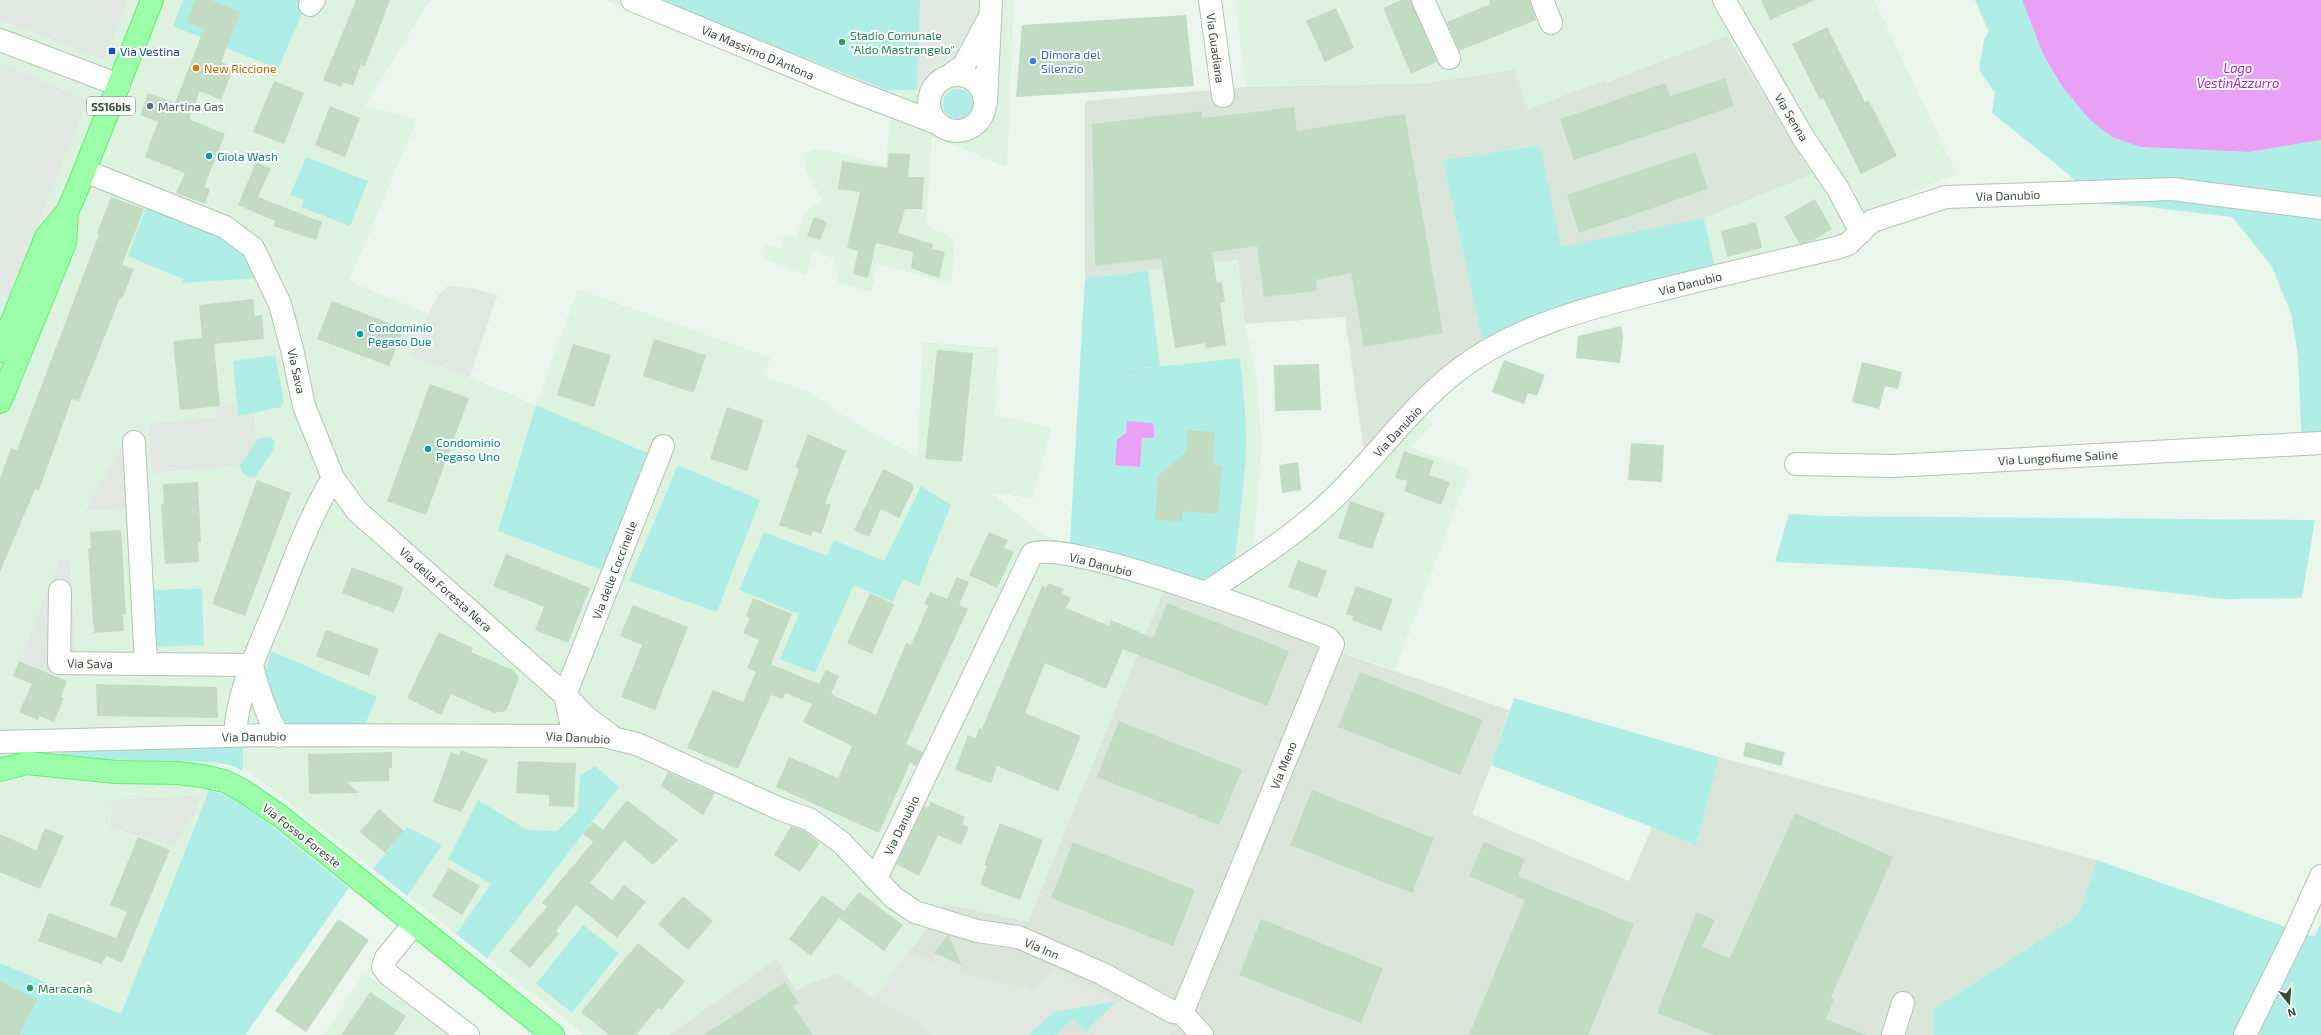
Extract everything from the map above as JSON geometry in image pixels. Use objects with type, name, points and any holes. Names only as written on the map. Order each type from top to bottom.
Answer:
[{"type":"main road","name":"SS16bis","points":[[0,352],[46,237],[67,212],[85,171],[152,0]]},
{"type":"main road","name":"SS16bis","points":[[0,402],[65,243],[67,212]]},
{"type":"main road","points":[[0,756],[27,763]]},
{"type":"main road","name":"Via Fosso Foreste","points":[[0,770],[27,763],[116,772],[178,773],[224,781],[242,790],[280,816],[553,1035]]},
{"type":"street","name":"Via Massimo D'Antona","points":[[632,0],[937,123]]},
{"type":"street","name":"Via Guadiana","points":[[1210,0],[1223,96]]},
{"type":"street","points":[[1423,0],[1449,58]]},
{"type":"street","points":[[1542,0],[1551,23]]},
{"type":"street","name":"Via Senna","points":[[1724,0],[1803,137],[1838,189],[1861,232]]},
{"type":"street","points":[[991,8],[986,102],[980,120],[973,127],[964,131],[954,132],[945,129],[937,123],[932,116],[929,98],[936,84],[964,65],[991,8]]},
{"type":"street","points":[[0,40],[119,85]]},
{"type":"street","points":[[948,76],[966,76],[974,80],[980,86],[986,102]]},
{"type":"street","name":"Via Massimo D'Antona","points":[[883,102],[929,98]]},
{"type":"street","name":"Via Sava","points":[[85,171],[225,227],[253,248],[280,304],[292,349],[304,406],[333,478]]},
{"type":"street","name":"Via Danubio","points":[[0,742],[235,736],[604,736],[637,744],[780,809],[810,819],[841,842],[876,878],[1032,554],[1040,551],[1086,558],[1207,592],[1287,538],[1336,496],[1419,407],[1461,368],[1496,346],[1542,324],[1610,303],[1836,248],[1848,244],[1872,221],[1946,197],[2172,189],[2321,208]]},
{"type":"street","points":[[134,442],[146,664]]},
{"type":"street","name":"Via Lungofiume Saline","points":[[1796,464],[1893,466],[2321,443]]},
{"type":"street","name":"Via delle Coccinelle","points":[[565,695],[663,446]]},
{"type":"street","points":[[235,736],[238,706],[252,665],[315,508],[333,478]]},
{"type":"street","name":"Via della Foresta Nera","points":[[333,478],[358,511],[565,695],[586,716],[615,739]]},
{"type":"street","name":"Via Sava","points":[[60,591],[59,663],[252,665]]},
{"type":"street","name":"Via Meno","points":[[1182,1013],[1333,644],[1328,638],[1207,592]]},
{"type":"street","points":[[252,665],[259,693],[269,719],[279,736]]},
{"type":"street","points":[[565,695],[574,735]]},
{"type":"street","points":[[2245,1035],[2294,936],[2321,876]]},
{"type":"street","name":"Via Inn","points":[[876,878],[893,897],[915,912],[977,932],[1018,937],[1101,973],[1173,1012],[1182,1013],[1202,1035]]},
{"type":"street","points":[[414,924],[386,958],[383,967],[388,975],[468,1035]]},
{"type":"street","points":[[1893,1035],[1903,1003]]},
{"type":"shaded area","points":[[0,0],[430,0],[365,106],[417,119],[349,281],[428,314],[438,295],[449,286],[471,288],[497,295],[470,377],[536,405],[578,289],[771,358],[763,376],[807,391],[850,420],[917,457],[923,342],[998,348],[995,415],[1051,428],[1033,498],[991,493],[1047,537],[1070,543],[1085,278],[1238,260],[1245,324],[1256,375],[1262,448],[1252,556],[1364,453],[1413,403],[1433,424],[1411,447],[1470,470],[1395,670],[1163,592],[1028,923],[945,904],[874,1000],[838,974],[807,984],[796,990],[776,959],[669,1035],[585,1035],[224,752],[121,1014],[0,963]]},
{"type":"shaded area","points":[[0,0],[128,0],[105,60],[0,20]]},
{"type":"shaded area","points":[[183,0],[308,0],[278,69],[173,26]]},
{"type":"shaded area","points":[[606,0],[1014,0],[1007,167],[932,136],[926,225],[955,240],[951,284],[877,263],[872,292],[838,283],[834,258],[814,250],[806,275],[762,258],[766,244],[780,249],[784,234],[796,238],[805,211],[822,201],[806,170],[803,155],[814,149],[830,151],[886,165],[890,118]]},
{"type":"shaded area","name":"Stadio Comunale \"Aldo Mastrangelo\"","points":[[656,0],[920,0],[917,90],[887,90]]},
{"type":"shaded area","points":[[920,0],[977,0],[975,33],[963,52],[942,62],[918,85]]},
{"type":"shaded area","points":[[1235,0],[1874,0],[1957,174],[1866,212],[1842,243],[1716,272],[1561,248],[1515,71],[1427,83],[1246,87]]},
{"type":"shaded area","points":[[1975,0],[2022,0],[2043,54],[2061,85],[2089,119],[2141,147],[2249,152],[2321,140],[2321,443],[2305,444],[2301,428],[2298,356],[2291,313],[2271,265],[2232,217],[2140,206],[2098,204],[2067,173],[1992,113],[1995,93],[1979,70],[1984,39],[1989,32]]},
{"type":"shaded area","points":[[1727,36],[1812,174],[1704,218],[1561,248],[1540,145],[1443,160],[1483,344],[1364,453],[1345,317],[1245,324],[1238,260],[1085,278],[1085,101],[1246,87],[1427,83],[1515,70],[1528,109],[1605,80],[1606,83]]},
{"type":"shaded area","points":[[0,63],[88,100],[8,298],[0,295]]},
{"type":"shaded area","points":[[958,89],[964,90],[972,98],[972,110],[964,118],[958,119],[952,118],[944,110],[943,104],[944,98],[952,90]]},
{"type":"shaded area","points":[[1540,145],[1561,247],[1704,218],[1716,272],[1483,344],[1443,160]]},
{"type":"shaded area","points":[[306,157],[368,181],[350,226],[301,207],[304,200],[290,195]]},
{"type":"shaded area","points":[[147,205],[207,228],[246,254],[260,278],[182,283],[183,279],[128,256]]},
{"type":"shaded area","points":[[1148,271],[1160,366],[1109,372],[1240,358],[1245,411],[1246,444],[1243,489],[1234,565],[1199,581],[1100,554],[1100,547],[1070,543],[1085,278]]},
{"type":"shaded area","points":[[449,286],[471,288],[497,295],[470,377],[410,356],[438,295]]},
{"type":"shaded area","points":[[275,355],[284,401],[281,407],[238,416],[233,361]]},
{"type":"shaded area","points":[[237,404],[238,416],[254,413],[257,439],[240,465],[152,473],[149,424],[216,417],[216,407]]},
{"type":"shaded area","points":[[536,405],[647,453],[602,570],[498,531]]},
{"type":"shaded area","points":[[143,436],[146,488],[127,508],[85,511],[127,437]]},
{"type":"shaded area","points":[[270,436],[275,441],[273,451],[256,475],[253,477],[246,476],[242,473],[240,465],[257,439]]},
{"type":"shaded area","points":[[678,465],[760,500],[717,612],[629,581]]},
{"type":"shaded area","points":[[921,486],[951,505],[919,586],[903,579],[893,602],[854,585],[815,673],[780,659],[799,614],[739,590],[764,532],[827,556],[834,540],[884,561]]},
{"type":"shaded area","points":[[1789,514],[1827,516],[2315,520],[2302,598],[2224,599],[2070,581],[1915,568],[1775,562]]},
{"type":"shaded area","points":[[60,559],[70,562],[77,673],[44,671],[21,659]]},
{"type":"shaded area","points":[[202,588],[204,645],[155,647],[152,590]]},
{"type":"shaded area","points":[[1163,592],[1509,710],[1491,765],[1472,814],[1629,881],[1652,827],[1696,846],[1719,757],[2097,860],[2081,908],[2073,919],[1932,1010],[1934,1035],[669,1035],[776,959],[796,991],[807,984],[838,974],[874,999],[945,904],[1028,922]]},
{"type":"shaded area","points":[[271,651],[377,697],[364,727],[286,728],[276,717],[264,677]]},
{"type":"shaded area","points":[[1514,698],[1719,757],[1696,846],[1652,827],[1491,765]]},
{"type":"shaded area","points":[[243,747],[243,771],[230,765],[211,762],[63,758],[59,754],[62,752]]},
{"type":"shaded area","points":[[595,766],[619,787],[487,958],[456,934],[491,884],[448,859],[478,800],[527,830],[557,831],[578,810],[580,776]]},
{"type":"shaded area","points":[[209,790],[240,801],[349,888],[245,1035],[0,1035],[0,963],[121,1014]]},
{"type":"shaded area","points":[[199,796],[195,815],[173,845],[110,828],[112,800]]},
{"type":"shaded area","points":[[407,827],[442,845],[407,896],[373,869]]},
{"type":"shaded area","points":[[2097,860],[2314,937],[2321,923],[2321,1035],[1934,1035],[1932,1010],[2073,919],[2081,908]]},
{"type":"shaded area","points":[[583,925],[619,953],[572,1013],[536,984]]},
{"type":"shaded area","points":[[909,952],[932,962],[935,953],[962,965],[959,973],[1035,990],[1054,969],[1118,1001],[1127,995],[1176,1029],[1169,1035],[1096,1035],[1089,1028],[1117,1001],[1053,1012],[1029,1035],[930,1035],[918,1022],[874,1000]]},
{"type":"shaded area","points":[[364,973],[449,1035],[324,1035]]},
{"type":"shaded area","points":[[1118,1001],[1086,1032],[1073,1019],[1055,1035],[1029,1035],[1053,1012]]},
{"type":"water","name":"Lago VestinAzzurro","points":[[2022,0],[2321,0],[2321,140],[2249,152],[2141,147],[2112,137],[2089,119],[2061,85],[2043,54]]},
{"type":"water","points":[[1127,421],[1152,423],[1154,426],[1154,438],[1142,438],[1140,467],[1115,465],[1117,440],[1126,433]]},
{"type":"building","points":[[195,0],[211,0],[241,12],[221,62],[234,67],[221,100],[200,91],[189,119],[225,134],[204,187],[210,189],[205,204],[176,193],[185,173],[145,157],[158,122],[140,115],[148,93],[175,103],[204,29],[187,22]]},
{"type":"building","points":[[356,0],[390,0],[365,66],[361,64],[353,86],[343,82],[341,87],[323,80]]},
{"type":"building","points":[[1401,0],[1411,0],[1437,62],[1411,74],[1383,8]]},
{"type":"building","points":[[1489,0],[1530,0],[1536,20],[1459,51],[1447,22],[1490,4]]},
{"type":"building","points":[[1761,0],[1815,0],[1770,20]]},
{"type":"building","points":[[1336,8],[1354,48],[1325,62],[1306,21]]},
{"type":"building","points":[[1186,15],[1194,86],[1016,97],[1022,25]]},
{"type":"building","points":[[1827,27],[1865,102],[1869,101],[1897,156],[1861,174],[1823,98],[1820,100],[1792,44]]},
{"type":"building","points":[[1725,78],[1734,106],[1574,160],[1560,119],[1666,83],[1670,96]]},
{"type":"building","points":[[274,81],[304,93],[284,144],[253,132]]},
{"type":"building","points":[[330,106],[360,118],[345,157],[315,145]]},
{"type":"building","points":[[1294,107],[1297,131],[1405,114],[1443,333],[1364,347],[1351,273],[1316,280],[1317,291],[1264,297],[1257,246],[1212,252],[1217,283],[1222,282],[1225,302],[1220,303],[1226,345],[1206,348],[1205,343],[1175,348],[1161,258],[1095,266],[1092,124],[1202,111],[1202,118]]},
{"type":"building","points":[[1695,152],[1708,189],[1579,233],[1567,195]]},
{"type":"building","points":[[889,153],[910,154],[908,177],[924,177],[922,209],[905,209],[898,233],[933,244],[932,249],[945,252],[939,278],[911,268],[913,252],[876,243],[868,278],[853,274],[858,251],[847,248],[860,192],[838,189],[842,161],[887,168]]},
{"type":"building","points":[[256,162],[271,168],[258,197],[322,222],[316,240],[273,226],[275,221],[238,205]]},
{"type":"building","points":[[111,197],[144,209],[122,265],[134,269],[122,299],[120,298],[79,401],[72,399],[39,490],[35,489],[0,572],[0,478],[11,448],[17,450],[99,234],[97,233]]},
{"type":"building","points":[[1815,199],[1832,229],[1814,240],[1800,244],[1784,217]]},
{"type":"building","points":[[814,217],[827,222],[820,240],[807,236]]},
{"type":"building","points":[[1756,222],[1762,248],[1727,257],[1721,231]]},
{"type":"building","points":[[253,299],[255,316],[262,315],[264,339],[214,344],[220,406],[180,410],[173,341],[202,338],[199,305]]},
{"type":"building","name":"Condominio Pegaso Due","points":[[332,301],[404,329],[389,366],[317,339]]},
{"type":"building","points":[[1621,326],[1623,336],[1620,363],[1576,358],[1578,336]]},
{"type":"building","points":[[654,339],[706,355],[694,393],[643,376]]},
{"type":"building","points":[[573,344],[611,355],[594,407],[557,395]]},
{"type":"building","points":[[937,350],[973,353],[962,462],[925,459]]},
{"type":"building","points":[[1504,360],[1545,375],[1537,396],[1528,393],[1524,404],[1492,392]]},
{"type":"building","points":[[1862,362],[1902,372],[1898,389],[1885,386],[1879,409],[1852,402]]},
{"type":"building","points":[[1319,364],[1321,410],[1275,411],[1274,365]]},
{"type":"building","name":"Condominio Pegaso Uno","points":[[430,384],[469,398],[426,515],[387,501]]},
{"type":"building","points":[[727,407],[764,420],[747,471],[710,459]]},
{"type":"building","points":[[1188,430],[1215,432],[1213,465],[1222,466],[1218,514],[1183,511],[1182,521],[1155,520],[1158,476],[1186,452]]},
{"type":"building","points":[[808,434],[846,451],[825,503],[831,505],[821,534],[813,531],[811,536],[779,525],[799,469],[795,467]]},
{"type":"building","points":[[1631,443],[1664,445],[1662,482],[1628,480]]},
{"type":"building","points":[[1404,451],[1434,461],[1429,475],[1450,482],[1441,505],[1404,491],[1407,481],[1395,478]]},
{"type":"building","points":[[1298,462],[1301,490],[1282,493],[1279,465]]},
{"type":"building","points":[[883,469],[913,484],[913,490],[899,518],[881,509],[869,537],[854,530]]},
{"type":"building","points":[[257,480],[291,493],[245,616],[212,604]]},
{"type":"building","points":[[198,482],[201,542],[198,542],[199,562],[165,564],[161,504],[164,504],[163,484]]},
{"type":"building","points":[[1350,501],[1385,513],[1372,549],[1338,538]]},
{"type":"building","points":[[121,530],[126,614],[123,614],[124,631],[94,633],[88,549],[91,548],[90,532]]},
{"type":"building","points":[[989,532],[1008,540],[1004,548],[1014,552],[997,588],[969,575]]},
{"type":"building","points":[[506,554],[590,588],[568,643],[535,630],[544,607],[493,586]]},
{"type":"building","points":[[1298,560],[1327,571],[1317,598],[1288,587]]},
{"type":"building","points":[[352,567],[404,587],[394,613],[342,593]]},
{"type":"building","points":[[957,577],[969,582],[959,605],[968,609],[906,744],[923,752],[916,766],[910,763],[879,833],[776,787],[789,757],[838,778],[852,746],[803,722],[812,704],[785,693],[783,699],[771,695],[738,769],[687,748],[713,690],[743,702],[756,672],[747,668],[759,640],[743,633],[750,618],[746,616],[753,598],[792,614],[771,664],[819,684],[826,670],[839,676],[831,694],[876,715],[906,643],[911,645],[928,606],[924,604],[930,592],[947,599]]},
{"type":"building","points":[[1049,583],[1064,589],[1062,594],[1071,598],[1066,608],[1109,626],[1111,620],[1153,638],[1167,603],[1289,651],[1267,706],[1123,649],[1106,689],[1045,663],[1025,713],[1081,736],[1058,791],[997,766],[991,783],[955,770],[968,735],[976,738],[979,728],[982,729],[1042,586],[1046,588]]},
{"type":"building","points":[[1356,586],[1393,599],[1381,631],[1352,620],[1353,616],[1346,614]]},
{"type":"building","points":[[870,593],[894,604],[872,654],[847,643]]},
{"type":"building","points":[[633,605],[688,627],[655,710],[621,697],[642,645],[620,636]]},
{"type":"building","points":[[326,630],[379,649],[369,676],[316,656]]},
{"type":"building","points":[[439,632],[473,648],[471,652],[513,670],[519,678],[506,711],[494,713],[451,694],[441,715],[407,698]]},
{"type":"building","points":[[19,661],[67,681],[61,697],[64,698],[54,722],[40,716],[38,720],[19,712],[32,684],[13,676]]},
{"type":"building","points":[[1360,672],[1483,720],[1460,775],[1338,727]]},
{"type":"building","points":[[96,684],[217,687],[218,718],[97,716]]},
{"type":"building","points":[[1119,721],[1242,770],[1219,825],[1097,777]]},
{"type":"building","points":[[1746,742],[1785,752],[1781,766],[1743,756]]},
{"type":"building","points":[[461,750],[488,760],[461,812],[433,802],[451,752],[459,755]]},
{"type":"building","points":[[392,752],[392,768],[389,768],[389,781],[347,782],[359,793],[309,794],[308,754]]},
{"type":"building","points":[[518,761],[576,763],[574,807],[549,806],[549,795],[516,793]]},
{"type":"building","points":[[668,772],[715,793],[703,815],[661,786]]},
{"type":"building","points":[[1312,790],[1434,838],[1412,893],[1290,845]]},
{"type":"building","points":[[627,800],[678,840],[653,865],[624,840],[590,883],[612,900],[624,885],[646,902],[617,938],[576,905],[556,931],[559,934],[530,968],[509,951],[547,907],[542,903],[593,842],[583,834],[593,822],[603,830]]},
{"type":"building","points":[[931,802],[965,817],[962,824],[969,827],[961,845],[938,835],[919,876],[896,864],[924,806],[928,808]]},
{"type":"building","points":[[379,809],[404,831],[385,853],[360,832]]},
{"type":"building","points":[[1795,813],[1893,857],[1831,997],[1834,999],[1826,1019],[1866,1035],[1713,1035],[1657,1013],[1696,912],[1715,920],[1702,947],[1730,958]]},
{"type":"building","points":[[1000,823],[1043,840],[1020,900],[980,885],[987,866],[984,865]]},
{"type":"building","points":[[791,826],[803,830],[820,843],[800,872],[774,855]]},
{"type":"building","points":[[45,828],[64,836],[40,889],[0,872],[0,834],[36,850]]},
{"type":"building","points":[[138,837],[170,850],[122,963],[106,956],[102,964],[38,941],[49,913],[116,938],[127,912],[110,905]]},
{"type":"building","points":[[1073,842],[1195,890],[1173,946],[1051,898]]},
{"type":"building","points":[[1484,842],[1525,859],[1518,876],[1634,924],[1588,1035],[1469,1035],[1525,900],[1469,876]]},
{"type":"building","points":[[449,868],[480,886],[462,915],[432,896]]},
{"type":"building","points":[[859,892],[903,925],[884,951],[839,918],[811,956],[789,939],[822,895],[844,911]]},
{"type":"building","points":[[683,896],[713,921],[688,950],[658,924]]},
{"type":"building","points":[[338,919],[369,940],[306,1032],[275,1011]]},
{"type":"building","points":[[1261,919],[1383,968],[1361,1023],[1239,975]]},
{"type":"building","points":[[948,935],[962,965],[934,953]]},
{"type":"building","points":[[638,943],[685,981],[662,1010],[658,1008],[636,1035],[609,1035],[581,1012]]},
{"type":"building","points":[[0,981],[37,1000],[19,1035],[0,1035]]},
{"type":"building","points":[[785,982],[799,1003],[793,1006],[813,1035],[704,1035]]},
{"type":"building","points":[[370,992],[406,1016],[394,1035],[341,1035]]},
{"type":"place","name":"Stadio Comunale \"Aldo Mastrangelo\"","points":[[842,42]]},
{"type":"place","name":"Via Vestina","points":[[112,51]]},
{"type":"place","name":"Dimora del Silenzio","points":[[1033,61]]},
{"type":"place","name":"New Riccione","points":[[196,68]]},
{"type":"place","name":"Martina Gas","points":[[150,106]]},
{"type":"place","name":"Giola Wash","points":[[209,156]]},
{"type":"place","name":"Condominio Pegaso Due","points":[[360,334]]},
{"type":"place","name":"Condominio Pegaso Uno","points":[[428,449]]},
{"type":"place","name":"Maracanà","points":[[30,988]]}]
